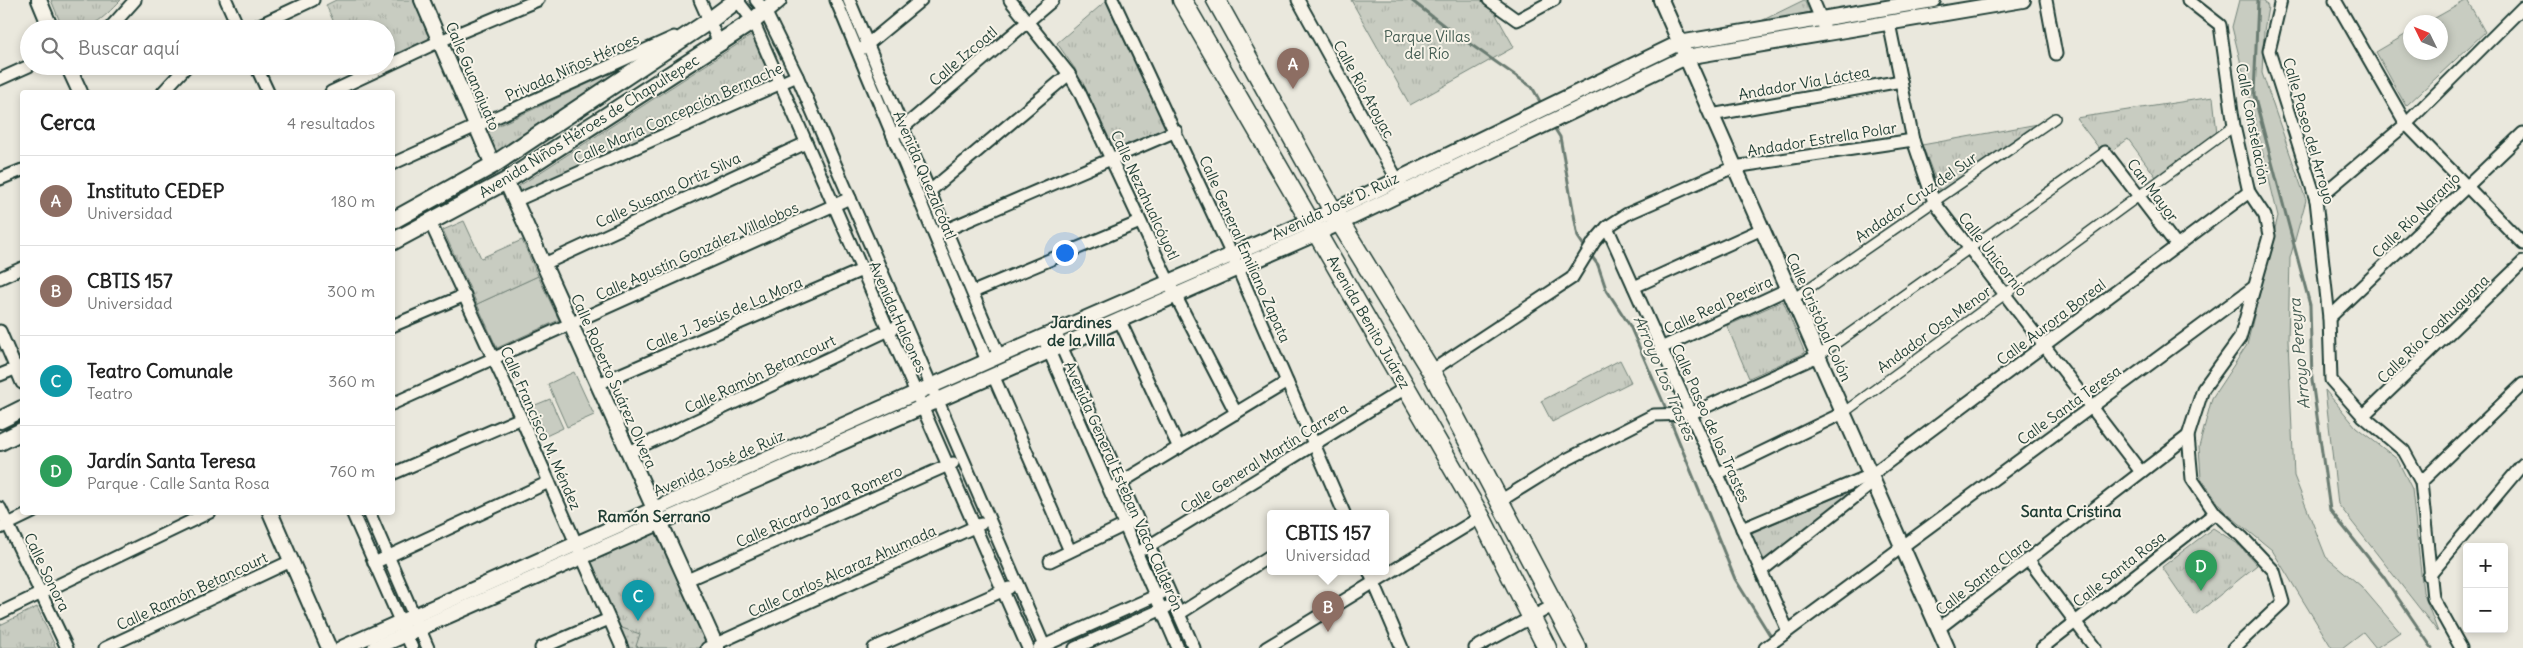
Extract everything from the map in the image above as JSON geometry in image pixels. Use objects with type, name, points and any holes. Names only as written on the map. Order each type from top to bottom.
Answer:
[{"type":"main road","name":"Avenida Niños Héroes de Chapultepec","points":[[395,219],[493,165],[628,76],[737,0]]},
{"type":"main road","name":"Avenida Niños Héroes de Chapultepec","points":[[395,240],[506,181],[719,43],[758,11],[778,0]]},
{"type":"main road","name":"Avenida Benito Juárez","points":[[1182,0],[1481,517],[1547,648]]},
{"type":"main road","name":"Avenida Benito Juárez","points":[[1216,0],[1336,217],[1431,371],[1556,604],[1577,648]]},
{"type":"main road","points":[[1205,41],[1231,28]]},
{"type":"main road","points":[[0,420],[20,410]]},
{"type":"main road","points":[[0,442],[20,432]]},
{"type":"street","points":[[39,0],[47,20]]},
{"type":"street","points":[[116,20],[135,0]]},
{"type":"street","points":[[226,0],[235,20]]},
{"type":"street","points":[[270,20],[313,0]]},
{"type":"street","name":"Calle Guanajuato","points":[[422,0],[493,165]]},
{"type":"street","points":[[395,62],[538,0]]},
{"type":"street","points":[[700,0],[719,43]]},
{"type":"street","name":"Avenida Halcones","points":[[737,0],[758,11],[797,76],[1018,585],[1043,647]]},
{"type":"street","name":"Avenida Quezalcóatl","points":[[836,0],[934,235],[993,359]]},
{"type":"street","name":"Avenida Quezalcóatl","points":[[849,0],[972,292],[993,359]]},
{"type":"street","points":[[858,52],[921,0]]},
{"type":"street","name":"Calle Nezahualcóyotl","points":[[1010,0],[1069,74],[1112,159],[1172,288],[1236,413]]},
{"type":"street","name":"Calle Izcoatl","points":[[893,136],[1053,0]]},
{"type":"street","name":"Calle General Emiliano Zapata","points":[[1113,0],[1176,131],[1235,261],[1314,444],[1340,510]]},
{"type":"street","name":"Calle Río Atoyac","points":[[1298,0],[1400,186]]},
{"type":"street","points":[[1490,0],[1517,20],[1554,0]]},
{"type":"street","points":[[1813,0],[1827,33]]},
{"type":"street","name":"Avenida José D. Ruiz","points":[[993,359],[1049,334],[1172,288],[1336,217],[1400,186],[1534,113],[1679,43],[1821,19],[1886,4],[1934,0]]},
{"type":"street","points":[[2046,0],[2056,54]]},
{"type":"street","name":"Calle Constelación","points":[[2188,0],[2220,25],[2234,126],[2249,192],[2265,216],[2269,236],[2240,338],[2203,389],[2188,436],[2192,479],[2215,514],[2242,537],[2274,571],[2282,602],[2234,648]]},
{"type":"street","name":"Calle Paseo del Arroyo","points":[[2281,0],[2269,51],[2316,200],[2329,318],[2331,380],[2364,416],[2404,451],[2421,482],[2429,576],[2433,598],[2461,648]]},
{"type":"street","points":[[2335,0],[2406,124],[2523,244]]},
{"type":"street","name":"Calle Cristóbal Colón","points":[[1663,1],[1679,43],[1947,648]]},
{"type":"street","name":"Avenida José D. Ruiz","points":[[1400,186],[1540,127],[1686,57],[2014,1]]},
{"type":"street","points":[[2316,200],[2406,124],[2523,7]]},
{"type":"street","name":"Avenida Halcones","points":[[758,11],[781,85],[1028,648]]},
{"type":"street","name":"Privada Niños Héroes","points":[[395,163],[709,21]]},
{"type":"street","name":"Calle Unicornio","points":[[1889,23],[1913,140],[1934,202],[2142,472]]},
{"type":"street","points":[[0,79],[20,70]]},
{"type":"street","points":[[930,191],[1069,74]]},
{"type":"street","points":[[72,75],[79,90]]},
{"type":"street","points":[[165,90],[179,75]]},
{"type":"street","points":[[260,75],[267,90]]},
{"type":"street","points":[[335,90],[367,75]]},
{"type":"street","points":[[628,76],[640,94]]},
{"type":"street","name":"Calle María Concepción Bernache","points":[[515,201],[781,85],[797,76]]},
{"type":"street","name":"Andador Vía Láctea","points":[[1711,115],[1901,81]]},
{"type":"street","name":"Andador Cruz del Sur","points":[[1790,294],[1934,202],[2055,118]]},
{"type":"street","name":"Andador Osa Menor","points":[[1843,413],[2234,126]]},
{"type":"street","points":[[934,235],[1176,131]]},
{"type":"street","name":"Calle Río Naranjo","points":[[2329,318],[2523,133]]},
{"type":"street","name":"Andador Estrella Polar","points":[[1734,167],[1913,140]]},
{"type":"street","name":"Calle Susana Ortiz Silva","points":[[544,264],[806,143]]},
{"type":"street","points":[[1500,501],[1566,460],[1654,415],[1690,414],[1818,356],[2106,152]]},
{"type":"street","name":"Can Mayor","points":[[2106,152],[2177,246]]},
{"type":"street","points":[[1431,371],[1572,278],[1594,242],[1607,227],[1627,214],[1734,167]]},
{"type":"street","points":[[0,180],[20,171]]},
{"type":"street","name":"Calle Roberto Suárez Olvera","points":[[506,181],[687,580],[713,647]]},
{"type":"street","name":"Calle Aurora Boreal","points":[[1761,571],[1872,479],[2044,346],[2249,192]]},
{"type":"street","name":"Calle Agustín González Villalobos","points":[[395,403],[850,198]]},
{"type":"street","name":"Calle Francisco M. Méndez","points":[[430,222],[521,418],[622,648]]},
{"type":"street","points":[[972,292],[1140,222]]},
{"type":"street","name":"Calle Paseo de los Trastes","points":[[1607,227],[1761,571],[1785,634]]},
{"type":"street","points":[[1634,287],[1762,228]]},
{"type":"street","name":"Calle Río Coahuayana","points":[[2364,416],[2523,262]]},
{"type":"street","points":[[0,278],[20,269]]},
{"type":"street","name":"Calle J. Jesús de La Mora","points":[[598,384],[862,270]]},
{"type":"street","name":"Calle Santa Teresa","points":[[1767,647],[2254,287]]},
{"type":"street","name":"Avenida José D. Ruiz","points":[[993,375],[1119,319],[1172,288]]},
{"type":"street","name":"Calle Real Pereira","points":[[1661,348],[1790,294]]},
{"type":"street","points":[[395,325],[465,295]]},
{"type":"street","points":[[1119,319],[1178,448]]},
{"type":"street","name":"Calle Ramón Betancourt","points":[[629,452],[904,323]]},
{"type":"street","points":[[0,331],[19,367],[0,376]]},
{"type":"street","points":[[1049,334],[1054,348]]},
{"type":"street","name":"Avenida General Esteban Vaca Calderón","points":[[1054,348],[1121,482],[1194,648]]},
{"type":"street","name":"Avenida General Esteban Vaca Calderón","points":[[1054,348],[1109,489],[1178,648]]},
{"type":"street","name":"Avenida José de Ruiz","points":[[342,648],[410,625],[658,515],[931,386],[993,359]]},
{"type":"street","points":[[993,375],[1070,551]]},
{"type":"street","name":"Avenida José de Ruiz","points":[[658,515],[993,375]]},
{"type":"street","points":[[1109,489],[1287,382]]},
{"type":"street","points":[[2421,482],[2523,384]]},
{"type":"street","name":"Calle General Martín Carrera","points":[[1137,554],[1407,387]]},
{"type":"street","points":[[1717,474],[1843,413]]},
{"type":"street","points":[[395,473],[521,418]]},
{"type":"street","name":"Calle Santa Clara","points":[[1938,629],[2188,436]]},
{"type":"street","name":"Calle Ricardo Jara Romero","points":[[687,580],[963,458]]},
{"type":"street","points":[[2429,576],[2523,464]]},
{"type":"street","points":[[1742,529],[1872,479]]},
{"type":"street","points":[[374,563],[549,482]]},
{"type":"street","name":"Calle Sonora","points":[[0,508],[4,527],[41,593],[67,648]]},
{"type":"street","name":"Calle Santa Rosa","points":[[2042,648],[2215,514]]},
{"type":"street","points":[[4,527],[27,515]]},
{"type":"street","points":[[0,612],[204,515]]},
{"type":"street","points":[[271,515],[329,648]]},
{"type":"street","points":[[353,515],[374,563],[410,625],[428,648]]},
{"type":"street","points":[[369,515],[388,556],[410,625],[412,648]]},
{"type":"street","points":[[1389,574],[1481,517]]},
{"type":"street","points":[[1050,561],[1137,519]]},
{"type":"street","name":"Calle Carlos Alcaraz Ahumada","points":[[713,647],[990,521]]},
{"type":"street","points":[[1075,648],[1161,609],[1176,609],[1267,558]]},
{"type":"street","points":[[2028,560],[2095,648]]},
{"type":"street","name":"Calle Ramón Betancourt","points":[[105,648],[291,561]]},
{"type":"street","points":[[1371,575],[1402,648]]},
{"type":"street","points":[[1266,648],[1387,575]]},
{"type":"street","points":[[874,648],[1018,585]]},
{"type":"street","points":[[1043,647],[1168,590]]},
{"type":"street","points":[[1475,648],[1556,604]]},
{"type":"street","points":[[541,648],[609,619]]},
{"type":"street","name":"Avenida José de Ruiz","points":[[375,648],[410,625]]},
{"type":"green space","points":[[51,0],[121,0],[99,20],[59,20]]},
{"type":"green space","points":[[336,0],[413,0],[431,41],[395,56],[395,20],[333,20],[326,5]]},
{"type":"green space","name":"Parque Villas del Río","points":[[1351,0],[1484,0],[1490,4],[1514,47],[1410,105]]},
{"type":"green space","points":[[1804,0],[1810,12],[1751,26]]},
{"type":"green space","points":[[2239,0],[2264,0],[2268,7],[2264,31],[2262,73],[2306,200],[2290,258],[2288,340],[2294,476],[2326,557],[2361,586],[2400,632],[2376,648],[2363,632],[2342,648],[2332,648],[2272,550],[2224,511],[2201,478],[2199,447],[2212,398],[2247,345],[2278,216],[2232,27]]},
{"type":"green space","points":[[2467,0],[2485,32],[2406,106],[2376,52],[2403,36],[2403,60],[2448,60],[2448,15],[2440,15]]},
{"type":"green space","points":[[1106,1],[1171,129],[1116,154],[1075,69],[1057,43]]},
{"type":"green space","points":[[752,35],[773,80],[519,194],[516,188]]},
{"type":"green space","points":[[646,57],[494,158],[482,133]]},
{"type":"green space","points":[[2213,97],[2217,133],[2156,177],[2128,139],[2105,156],[2076,118]]},
{"type":"green space","points":[[2038,124],[1940,191],[1922,145]]},
{"type":"green space","points":[[464,221],[481,258],[522,240],[538,276],[477,304],[443,230]]},
{"type":"green space","points":[[538,276],[559,320],[497,348],[477,304]]},
{"type":"green space","points":[[1783,301],[1805,353],[1749,378],[1727,326]]},
{"type":"green space","points":[[1620,360],[1631,382],[1552,422],[1541,401]]},
{"type":"green space","points":[[574,372],[594,415],[567,427],[548,384]]},
{"type":"green space","points":[[2325,390],[2356,427],[2397,459],[2412,489],[2423,592],[2438,632],[2338,504]]},
{"type":"green space","points":[[550,399],[563,428],[546,436],[533,406]]},
{"type":"green space","points":[[1860,487],[1762,562],[1749,534]]},
{"type":"green space","points":[[2213,528],[2238,544],[2257,565],[2195,615],[2162,567]]},
{"type":"green space","points":[[658,530],[707,645],[701,648],[626,648],[588,561]]},
{"type":"green space","points":[[37,607],[56,648],[0,648],[0,625]]},
{"type":"green space","points":[[619,627],[640,634],[636,646],[643,648],[628,648]]},
{"type":"waterway","name":"Arroyo Los Trastes","points":[[1411,0],[1447,28],[1532,87],[1542,105]]},
{"type":"waterway","name":"Arroyo Pereyra","points":[[2258,0],[2254,95],[2310,305],[2312,380],[2330,510],[2383,576],[2432,648]]},
{"type":"waterway","name":"Arroyo Los Trastes","points":[[1553,126],[1560,137],[1578,237],[1586,249]]},
{"type":"waterway","name":"Arroyo Los Trastes","points":[[1590,254],[1598,265],[1606,289],[1630,326],[1667,411]]},
{"type":"waterway","name":"Arroyo Los Trastes","points":[[1669,417],[1735,579],[1778,648]]},
{"type":"place","name":"Instituto CEDEP","points":[[1293,89]]},
{"type":"place","name":"Jardín Santa Teresa","points":[[2201,591]]},
{"type":"place","name":"Teatro Comunale","points":[[638,621]]},
{"type":"place","name":"CBTIS 157","points":[[1328,632]]},
{"type":"district","name":"Jardines de la Villa","points":[[1081,331]]},
{"type":"district","name":"Santa Cristina","points":[[2071,511]]},
{"type":"district","name":"Ramón Serrano","points":[[654,516]]}]
